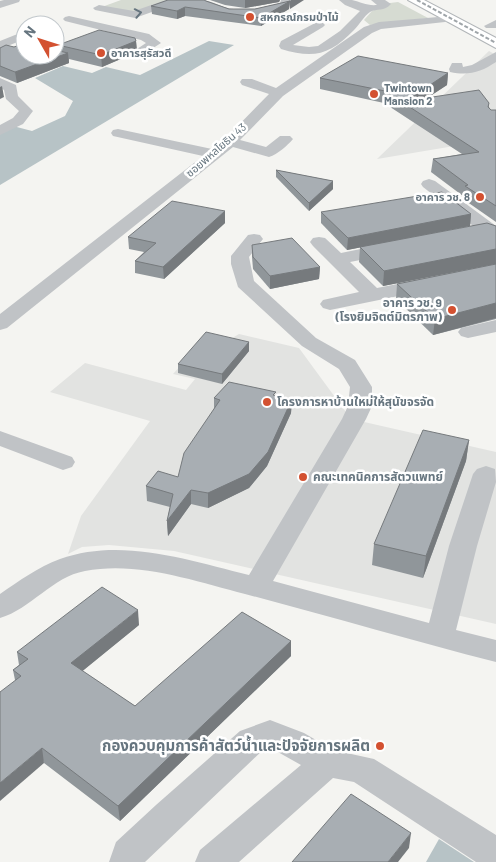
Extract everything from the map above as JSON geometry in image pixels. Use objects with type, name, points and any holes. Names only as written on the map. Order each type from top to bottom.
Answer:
[{"type":"main road","points":[[414,0],[496,44]]},
{"type":"main road","points":[[440,0],[494,26]]},
{"type":"street","points":[[0,5],[15,0]]},
{"type":"street","points":[[121,0],[65,21],[145,37],[155,43],[143,49]]},
{"type":"street","points":[[98,8],[135,15],[176,0]]},
{"type":"street","points":[[203,0],[218,8],[241,12],[278,8],[285,5],[286,0]]},
{"type":"street","points":[[344,0],[366,10],[382,7],[385,4],[380,0]]},
{"type":"street","points":[[319,25],[285,44],[285,46],[316,51],[350,30],[366,10]]},
{"type":"street","points":[[306,16],[319,25],[350,30]]},
{"type":"street","name":"ซอยพหลโยธิน 43","points":[[3,318],[230,142],[278,93],[373,28],[450,19]]},
{"type":"street","points":[[0,45],[15,40]]},
{"type":"street","points":[[0,45],[9,50],[0,56]]},
{"type":"street","points":[[457,66],[456,69],[459,70],[471,70],[496,56]]},
{"type":"street","points":[[0,82],[11,88],[10,94],[12,99],[26,111],[18,121],[0,131]]},
{"type":"street","points":[[247,82],[278,93]]},
{"type":"street","points":[[118,132],[215,154]]},
{"type":"street","points":[[230,142],[269,152],[286,139]]},
{"type":"street","points":[[429,184],[494,231]]},
{"type":"street","points":[[470,233],[494,231]]},
{"type":"street","points":[[254,239],[240,256],[245,283],[309,342],[347,365],[361,387],[360,406],[354,419],[256,587]]},
{"type":"street","points":[[319,242],[373,295]]},
{"type":"street","points":[[338,259],[404,246]]},
{"type":"street","points":[[330,304],[449,280]]},
{"type":"street","points":[[468,332],[494,328]]},
{"type":"street","points":[[0,438],[63,462]]},
{"type":"street","points":[[439,637],[463,546],[486,474]]},
{"type":"street","points":[[0,608],[48,576],[82,562],[120,558],[159,564],[256,587],[496,651]]},
{"type":"street","points":[[127,862],[129,854],[252,740],[270,733],[292,742],[327,763],[362,768],[496,855]]},
{"type":"street","points":[[213,862],[327,763]]},
{"type":"shaded area","points":[[121,0],[176,0],[135,15],[99,8]]},
{"type":"shaded area","points":[[398,2],[428,18],[370,25],[364,20],[372,11],[381,7],[382,4]]},
{"type":"shaded area","points":[[209,41],[234,45],[0,185],[0,131],[13,126],[32,131],[65,116],[73,101],[35,78],[63,66],[92,73],[106,67],[140,75]]},
{"type":"shaded area","points":[[489,51],[496,55],[496,139],[377,159]]},
{"type":"shaded area","name":"คณะเทคนิคการสัตวแพทย์","points":[[239,334],[299,348],[351,419],[496,452],[496,624],[174,551],[109,545],[82,547],[68,554],[81,516],[150,421],[50,392],[85,363],[186,390],[195,379],[173,374],[204,340],[222,344]]},
{"type":"shaded area","points":[[439,839],[474,862],[426,862]]},
{"type":"building","points":[[168,0],[204,0],[229,9],[255,9],[290,1],[261,18],[185,7],[177,11],[151,6]]},
{"type":"building","points":[[99,30],[135,38],[136,41],[101,55],[65,47],[65,42]]},
{"type":"building","points":[[6,45],[14,47],[15,65],[35,65],[15,72],[0,66],[0,48]]},
{"type":"building","points":[[358,56],[448,73],[406,101],[479,90],[489,103],[488,107],[491,110],[496,110],[496,206],[465,186],[468,185],[433,159],[479,152],[385,91],[320,78]]},
{"type":"building","points":[[276,170],[333,181],[309,203]]},
{"type":"building","points":[[442,192],[471,214],[348,238],[321,212]]},
{"type":"building","points":[[172,201],[225,211],[163,267],[135,261],[156,243],[128,237]]},
{"type":"building","points":[[487,223],[496,226],[496,249],[384,271],[360,247]]},
{"type":"building","points":[[292,238],[320,267],[270,276],[253,257],[252,245]]},
{"type":"building","points":[[496,264],[496,303],[435,319],[397,284]]},
{"type":"building","points":[[206,332],[249,342],[222,374],[178,364]]},
{"type":"building","points":[[229,382],[276,392],[273,395],[292,399],[268,452],[249,474],[208,493],[191,490],[167,521],[173,494],[146,486],[158,471],[178,477],[184,453],[220,400],[214,398]]},
{"type":"building","points":[[423,430],[469,440],[426,556],[374,544]]},
{"type":"building","points":[[102,587],[138,610],[71,663],[135,706],[242,612],[291,641],[118,806],[42,748],[0,783],[0,692],[21,676],[13,670],[28,659],[17,652]]},
{"type":"building","points":[[351,794],[411,833],[388,862],[292,862]]},
{"type":"railway","points":[[417,0],[496,43]]},
{"type":"place","name":"สหกรณ์กรมป่าไม้","points":[[250,17]]},
{"type":"place","name":"อาคารสุรัสวดี","points":[[101,53]]},
{"type":"place","name":"Twintown Mansion 2","points":[[374,94]]},
{"type":"place","name":"อาคาร วช. 8","points":[[480,197]]},
{"type":"place","name":"อาคาร วช. 9 (โรงยิมจิตต์มิตรภาพ)","points":[[452,310]]},
{"type":"place","name":"โครงการหาบ้านใหม่ให้สุนัขจรจัด","points":[[267,402]]},
{"type":"place","name":"คณะเทคนิคการสัตวแพทย์","points":[[303,477]]},
{"type":"place","name":"กองควบคุมการค้าสัตว์น้ำและปัจจัยการผลิต","points":[[380,746]]}]
